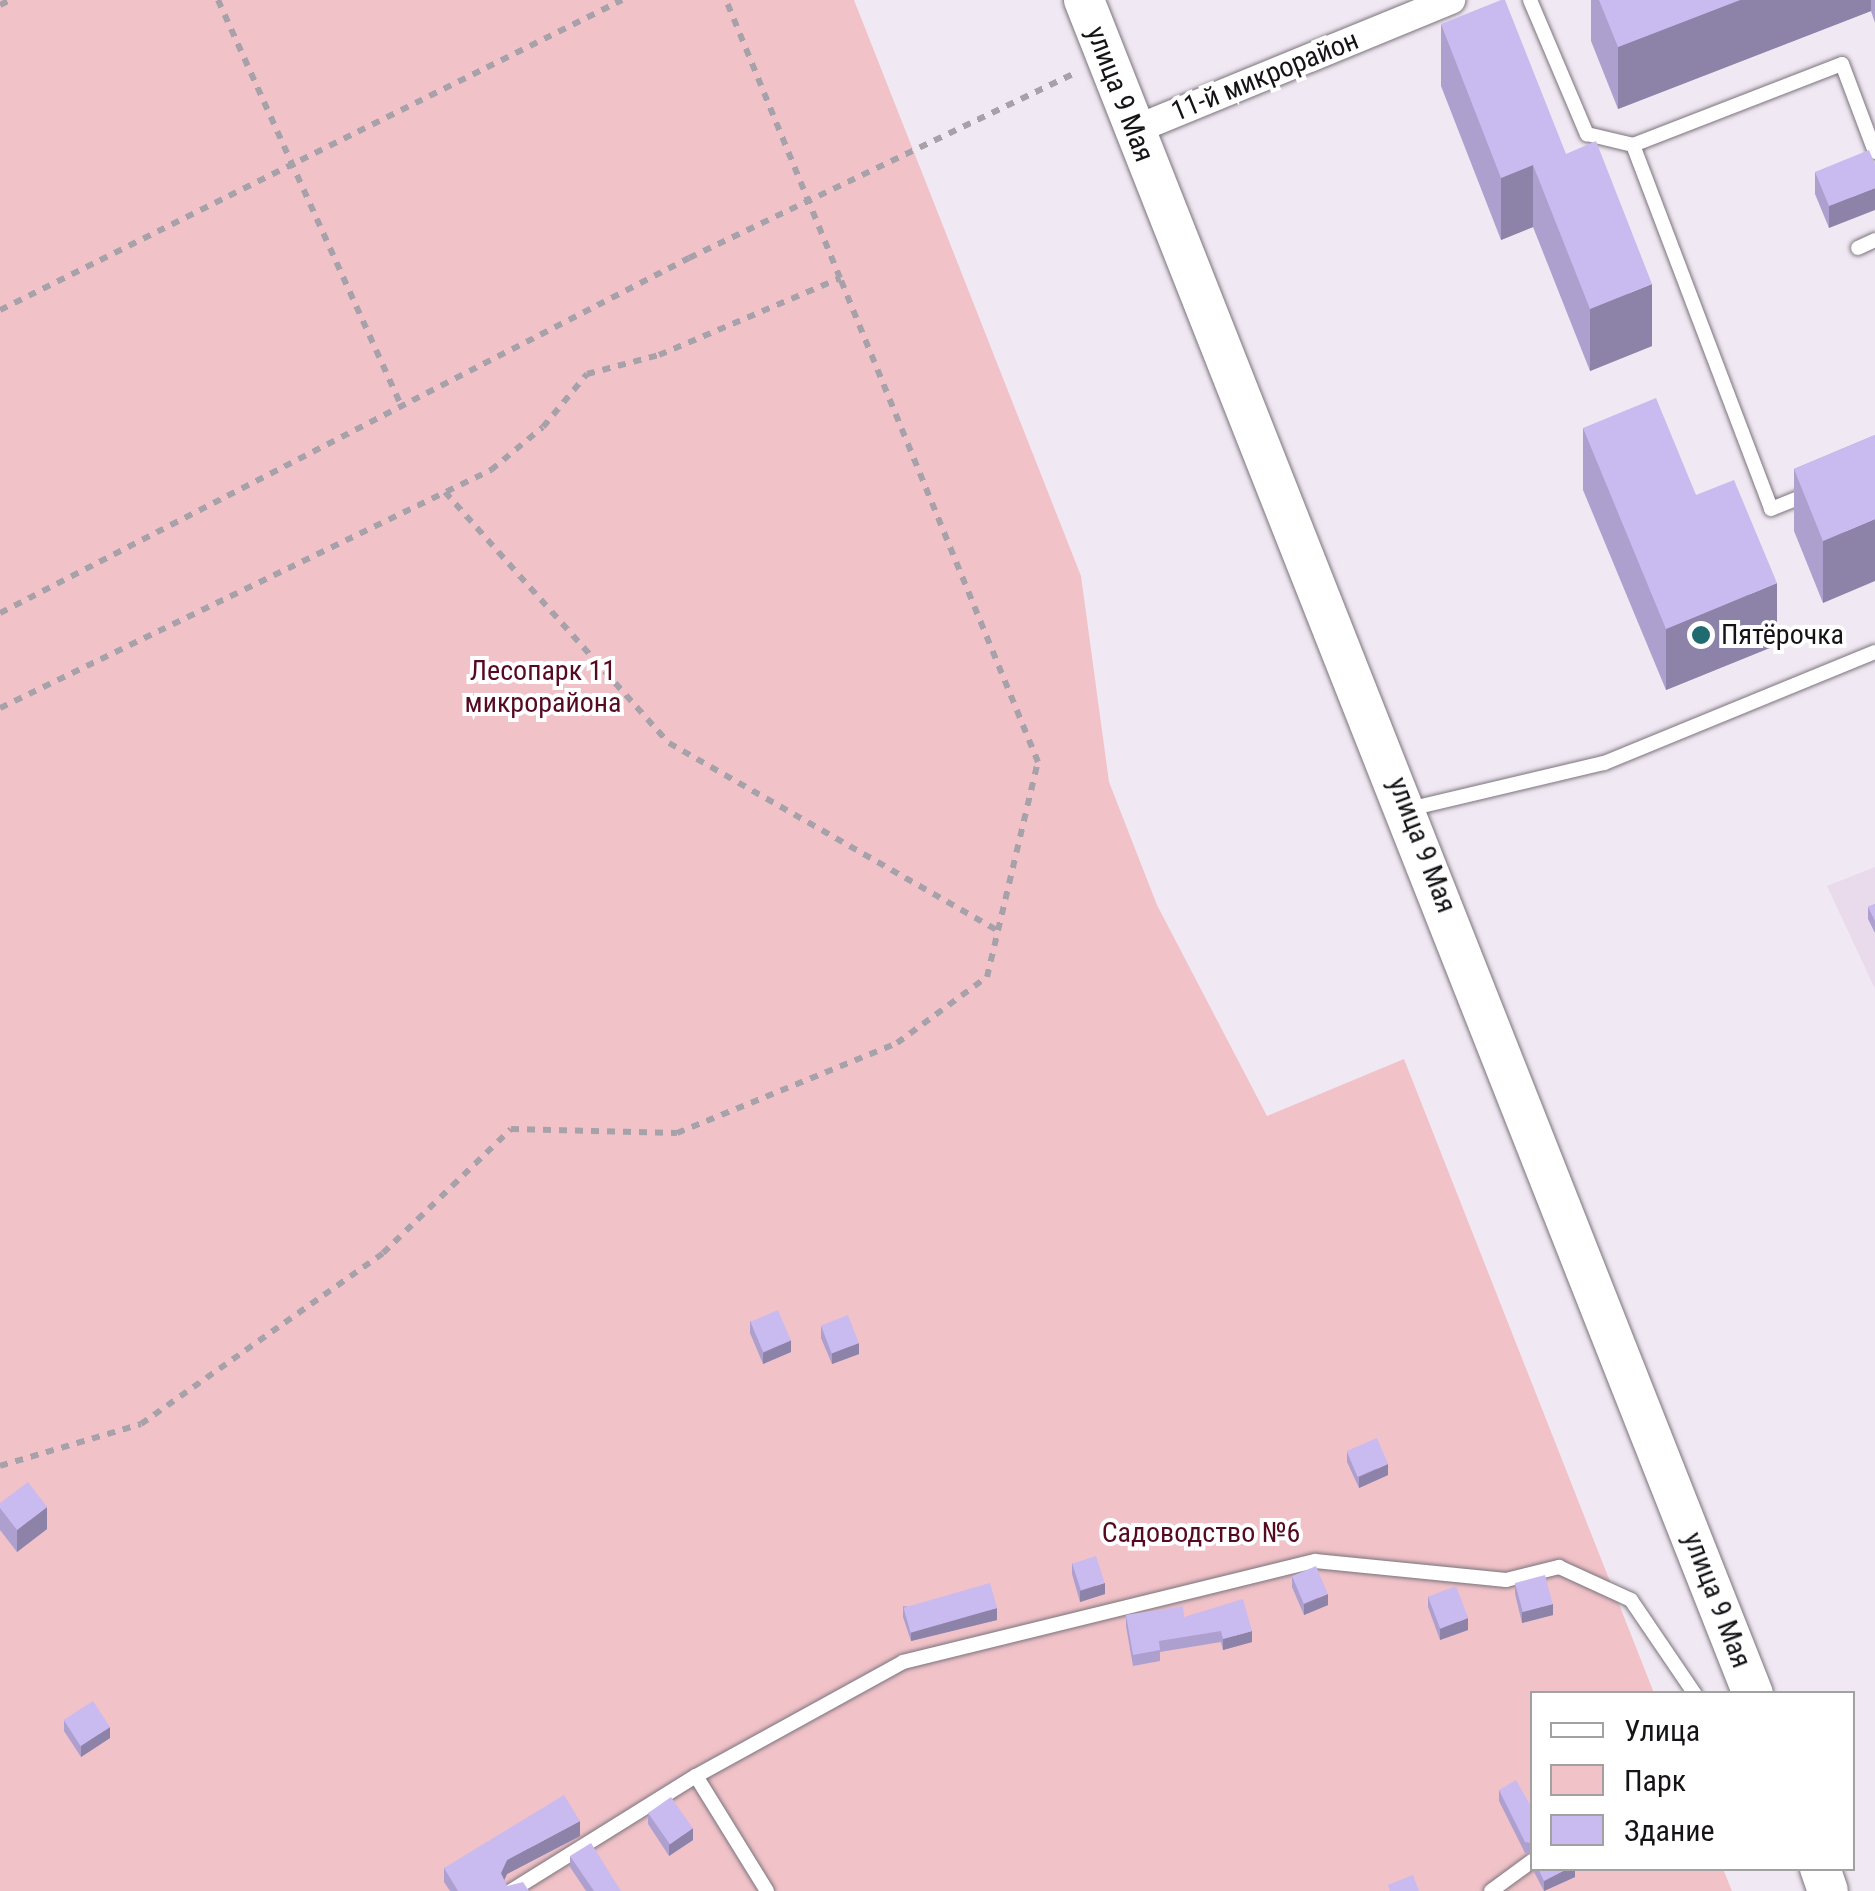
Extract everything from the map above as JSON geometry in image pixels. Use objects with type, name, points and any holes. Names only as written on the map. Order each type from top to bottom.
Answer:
[{"type":"main road","name":"улица 9 Мая","points":[[1084,0],[1409,809],[1745,1690]]},
{"type":"street","name":"11-й микрорайон","points":[[1134,130],[1451,0]]},
{"type":"lane","points":[[1530,0],[1587,134],[1633,145],[1842,64],[1875,152]]},
{"type":"lane","points":[[1633,145],[1771,509],[1823,488]]},
{"type":"lane","points":[[1858,248],[1875,240]]},
{"type":"lane","points":[[1409,809],[1604,763],[1875,652]]},
{"type":"lane","points":[[511,1891],[696,1776],[904,1662],[1315,1561],[1506,1580],[1560,1566],[1631,1600],[1692,1691]]},
{"type":"lane","points":[[696,1776],[767,1891]]},
{"type":"lane","points":[[1491,1891],[1530,1862]]},
{"type":"path","points":[[0,5],[10,0]]},
{"type":"path","points":[[218,0],[401,406]]},
{"type":"path","points":[[0,310],[622,0]]},
{"type":"path","points":[[0,1466],[141,1424],[383,1252],[511,1129],[677,1133],[897,1043],[987,977],[1038,762],[840,278],[812,200],[726,0]]},
{"type":"path","points":[[0,614],[401,406],[1106,58]]},
{"type":"path","points":[[0,708],[491,470],[543,427],[588,374],[659,355],[840,278]]},
{"type":"path","points":[[445,492],[669,743],[998,930]]},
{"type":"shaded area","points":[[1875,867],[1875,989],[1827,886]]},
{"type":"green space","points":[[0,0],[854,0],[1081,576],[1109,782],[1157,905],[1267,1116],[1404,1059],[1653,1691],[1530,1691],[1530,1871],[1724,1871],[1732,1891],[0,1891]]},
{"type":"building","points":[[1505,0],[1566,154],[1596,141],[1652,284],[1590,309],[1533,165],[1501,178],[1441,24]]},
{"type":"building","points":[[1599,0],[1740,0],[1618,47]]},
{"type":"building","points":[[1869,150],[1875,164],[1875,188],[1829,206],[1815,172]]},
{"type":"building","points":[[1656,398],[1696,495],[1734,480],[1777,583],[1666,629],[1583,428]]},
{"type":"building","points":[[1875,435],[1875,519],[1823,541],[1794,469]]},
{"type":"building","points":[[778,1310],[791,1340],[763,1352],[750,1322]]},
{"type":"building","points":[[848,1315],[859,1343],[832,1353],[821,1325]]},
{"type":"building","points":[[1377,1438],[1388,1464],[1358,1477],[1347,1451]]},
{"type":"building","points":[[28,1482],[47,1507],[17,1530],[0,1503]]},
{"type":"building","points":[[1096,1556],[1105,1583],[1081,1590],[1072,1564]]},
{"type":"building","points":[[1316,1566],[1328,1594],[1304,1604],[1292,1576]]},
{"type":"building","points":[[1545,1575],[1553,1604],[1523,1612],[1515,1583]]},
{"type":"building","points":[[990,1583],[997,1608],[911,1633],[903,1608]]},
{"type":"building","points":[[1456,1586],[1468,1618],[1440,1628],[1428,1597]]},
{"type":"building","points":[[1243,1599],[1252,1631],[1223,1639],[1221,1631],[1159,1641],[1160,1650],[1133,1655],[1126,1615],[1183,1606],[1184,1617]]},
{"type":"building","points":[[93,1701],[110,1727],[81,1746],[64,1720]]},
{"type":"building","points":[[1516,1780],[1530,1804],[1530,1843],[1525,1842],[1499,1790]]},
{"type":"building","points":[[564,1795],[580,1821],[507,1860],[501,1873],[507,1886],[523,1882],[529,1891],[458,1891],[444,1868]]},
{"type":"building","points":[[671,1797],[693,1828],[670,1844],[648,1813]]},
{"type":"building","points":[[591,1843],[621,1891],[594,1891],[570,1856]]},
{"type":"building","points":[[1539,1871],[1563,1871],[1544,1881]]},
{"type":"building","points":[[1413,1875],[1419,1891],[1390,1891],[1388,1885]]},
{"type":"place","name":"Пятёрочка","points":[[1701,635]]},
{"type":"park label","name":"Лесопарк 11 микрорайона","points":[[543,687]]},
{"type":"park label","name":"Садоводство №6","points":[[1201,1533]]}]
